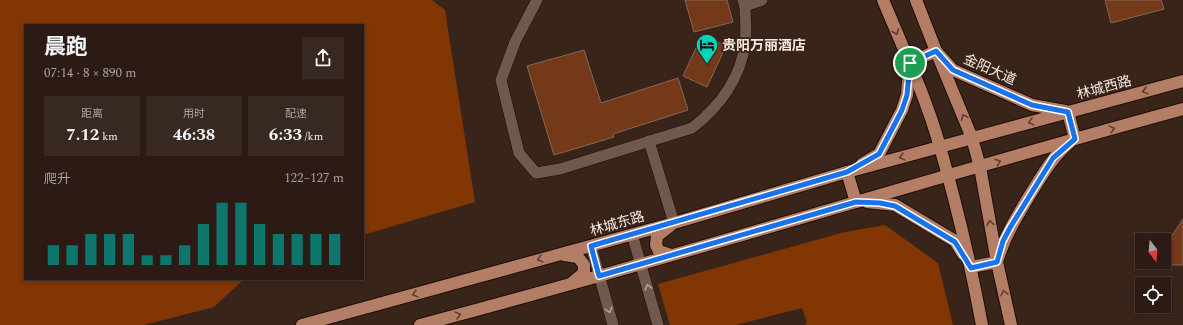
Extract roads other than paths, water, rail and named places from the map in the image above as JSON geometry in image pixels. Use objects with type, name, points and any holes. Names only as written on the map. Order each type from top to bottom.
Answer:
[{"type":"main road","points":[[883,0],[910,63],[940,147],[971,268],[982,325]]},
{"type":"main road","name":"金阳大道","points":[[916,0],[936,51],[953,70],[1032,105],[1068,112]]},
{"type":"main road","points":[[910,63],[936,51],[972,138],[980,167],[997,262],[1011,325]]},
{"type":"main road","points":[[856,202],[847,172],[879,154],[902,110],[907,95],[910,63]]},
{"type":"main road","name":"林城西路","points":[[940,147],[1183,81]]},
{"type":"main road","points":[[420,325],[599,276],[1183,109]]},
{"type":"main road","points":[[1068,112],[1075,139]]},
{"type":"main road","points":[[997,262],[1003,241],[1011,226],[1053,158],[1075,139]]},
{"type":"main road","name":"林城东路","points":[[302,325],[674,223],[847,172],[940,147]]},
{"type":"main road","points":[[856,202],[880,203],[895,206],[955,242],[971,268]]},
{"type":"main road","points":[[671,255],[658,251],[655,240],[659,234],[674,223]]},
{"type":"main road","points":[[558,254],[578,257],[584,265],[583,275],[570,284]]},
{"type":"main road","points":[[971,268],[997,262]]},
{"type":"street","points":[[537,0],[515,42],[501,80],[519,153],[536,173],[560,169],[692,128],[708,115],[734,81],[745,43],[744,3],[762,0]]},
{"type":"street","points":[[649,142],[674,223]]},
{"type":"street","points":[[632,234],[658,325]]},
{"type":"street","points":[[591,246],[613,325]]},
{"type":"place","name":"贵阳万丽酒店","points":[[707,64]]}]
